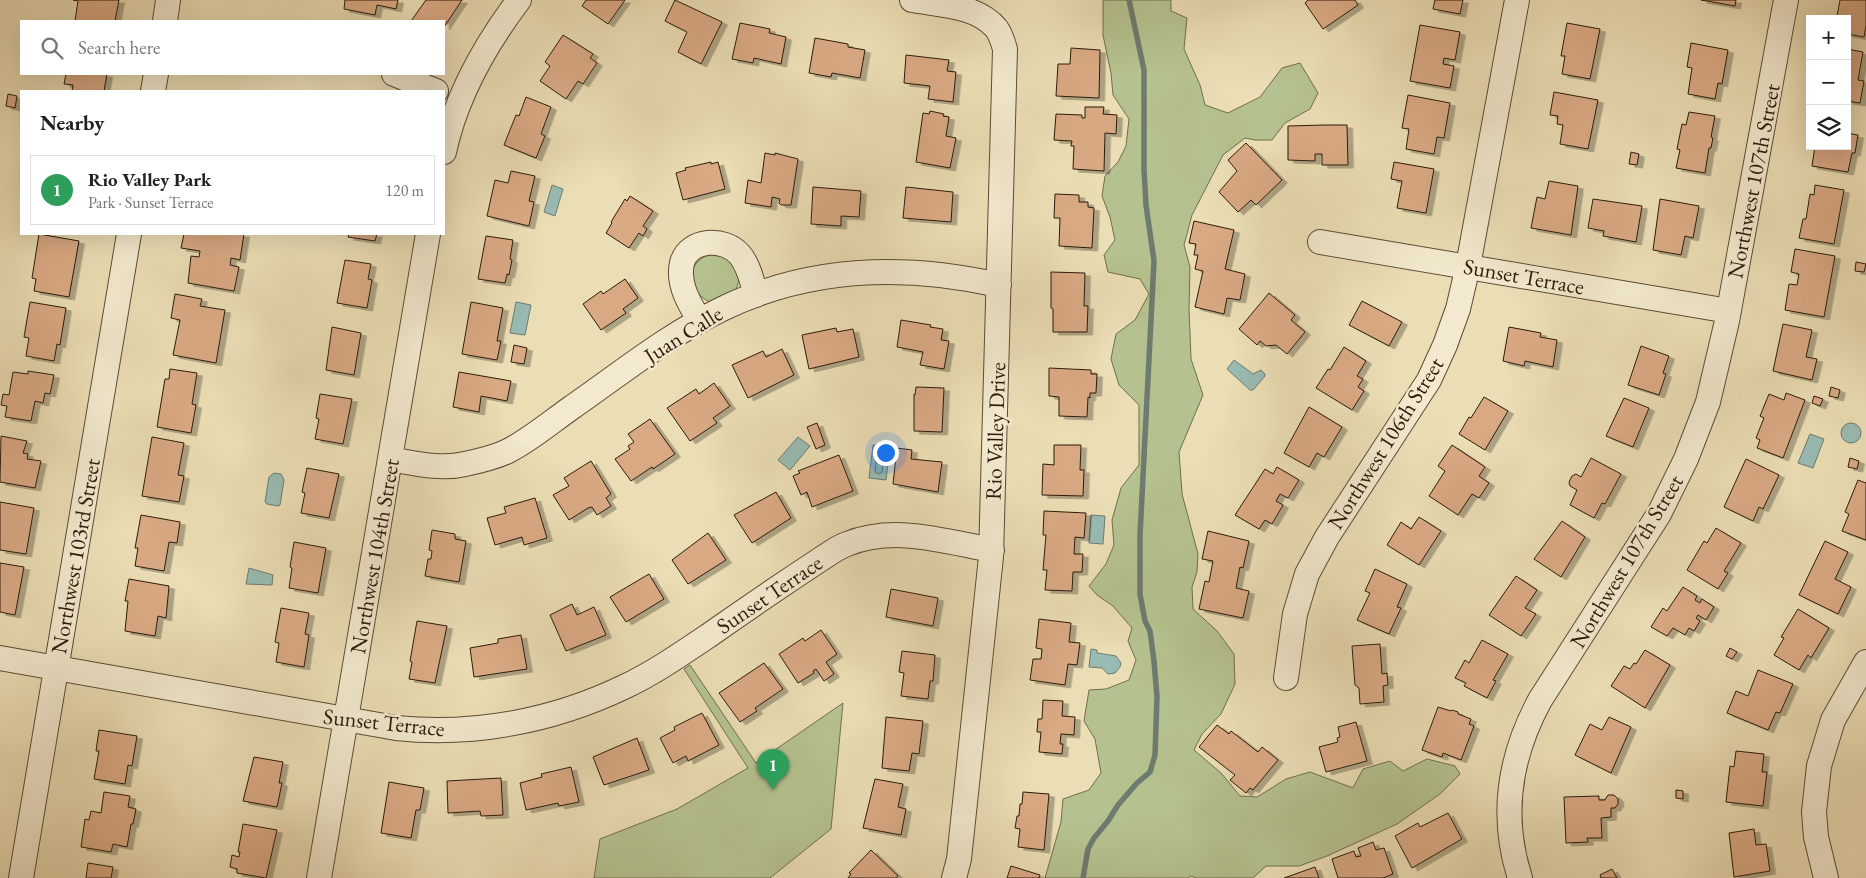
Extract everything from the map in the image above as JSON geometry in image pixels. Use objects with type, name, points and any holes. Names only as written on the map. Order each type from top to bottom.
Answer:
[{"type":"street","points":[[164,20],[168,0]]},
{"type":"street","points":[[445,144],[451,99],[474,70],[503,21],[519,0]]},
{"type":"street","name":"Rio Valley Drive","points":[[912,0],[981,14],[997,29],[1006,49],[992,550],[959,859],[954,878]]},
{"type":"street","name":"Northwest 106th Street","points":[[1286,678],[1295,614],[1307,574],[1327,537],[1429,380],[1445,345],[1458,309],[1468,266],[1517,0]]},
{"type":"street","name":"Northwest 107th Street","points":[[1520,878],[1515,863],[1509,821],[1509,799],[1516,758],[1527,724],[1540,700],[1659,514],[1686,459],[1708,402],[1729,311],[1786,0]]},
{"type":"street","points":[[153,90],[156,75]]},
{"type":"street","points":[[396,75],[434,90]]},
{"type":"street","name":"Northwest 103rd Street","points":[[21,878],[129,235]]},
{"type":"street","name":"Northwest 104th Street","points":[[319,878],[428,235]]},
{"type":"street","points":[[700,321],[689,303],[681,278],[682,262],[689,252],[703,244],[716,242],[740,255],[751,276],[756,294]]},
{"type":"street","name":"Sunset Terrace","points":[[1320,242],[1729,311]]},
{"type":"street","name":"Juan Calle","points":[[390,459],[432,466],[464,465],[508,451],[700,321],[756,294],[799,281],[867,271],[912,271],[956,275],[999,285]]},
{"type":"street","name":"Sunset Terrace","points":[[0,658],[346,720],[426,731],[506,725],[547,716],[595,700],[626,687],[662,666],[846,544],[871,536],[897,534],[992,550]]},
{"type":"street","points":[[1826,878],[1816,837],[1814,812],[1819,766],[1833,720],[1866,662]]},
{"type":"green space","points":[[1103,0],[1171,0],[1171,11],[1187,18],[1184,49],[1200,85],[1205,105],[1228,113],[1260,97],[1282,68],[1300,63],[1318,93],[1310,109],[1285,123],[1272,140],[1245,138],[1223,155],[1192,215],[1184,245],[1190,267],[1191,359],[1203,395],[1179,452],[1182,494],[1198,554],[1197,572],[1192,587],[1193,609],[1217,631],[1234,654],[1235,684],[1221,714],[1202,734],[1194,750],[1221,773],[1240,796],[1257,797],[1286,779],[1310,772],[1353,788],[1363,769],[1390,761],[1403,771],[1427,759],[1455,766],[1460,774],[1440,794],[1397,824],[1327,856],[1299,866],[1266,866],[1253,878],[1196,878],[1191,876],[1187,878],[1045,878],[1061,822],[1063,799],[1089,790],[1101,773],[1095,739],[1084,721],[1089,690],[1106,689],[1129,680],[1136,660],[1128,641],[1132,628],[1113,606],[1097,595],[1089,586],[1106,564],[1114,545],[1112,520],[1121,488],[1139,465],[1139,405],[1119,385],[1111,359],[1116,334],[1135,320],[1149,294],[1140,279],[1108,272],[1104,255],[1115,240],[1110,217],[1102,196],[1105,176],[1118,162],[1126,146],[1129,119],[1113,95],[1111,73],[1103,35]]},
{"type":"green space","points":[[715,254],[726,256],[733,260],[738,268],[739,278],[734,293],[710,302],[696,290],[692,275],[698,261],[705,256]]},
{"type":"green space","points":[[690,665],[756,763],[843,703],[831,829],[770,878],[594,878],[600,839],[677,809],[748,768],[684,669]]},
{"type":"water","points":[[552,185],[563,189],[555,216],[544,212]]},
{"type":"water","points":[[516,302],[531,305],[525,335],[510,333]]},
{"type":"water","points":[[1234,360],[1253,374],[1261,370],[1265,374],[1253,390],[1250,390],[1227,369]]},
{"type":"water","points":[[1847,423],[1855,423],[1861,429],[1861,437],[1855,443],[1847,443],[1841,437],[1841,429]]},
{"type":"water","points":[[1810,434],[1824,439],[1813,468],[1798,463]]},
{"type":"water","points":[[798,437],[810,446],[790,470],[778,460]]},
{"type":"water","points":[[873,445],[890,447],[886,480],[869,478]]},
{"type":"water","points":[[274,473],[281,474],[284,480],[280,505],[278,506],[265,502],[269,477]]},
{"type":"water","points":[[1091,515],[1105,516],[1103,544],[1089,543]]},
{"type":"water","points":[[249,568],[273,575],[272,585],[246,584]]},
{"type":"water","points":[[1091,649],[1097,650],[1097,653],[1116,656],[1121,663],[1120,667],[1115,673],[1108,674],[1102,668],[1089,667]]},
{"type":"building","points":[[73,0],[119,0],[115,20],[75,20],[78,1]]},
{"type":"building","points":[[345,0],[398,0],[396,9],[377,5],[375,15],[344,9]]},
{"type":"building","points":[[426,0],[462,0],[445,26],[445,20],[412,20]]},
{"type":"building","points":[[586,0],[625,0],[608,24],[582,6]]},
{"type":"building","points":[[675,0],[722,22],[701,64],[678,52],[687,32],[665,21]]},
{"type":"building","points":[[1308,0],[1355,0],[1358,5],[1323,29],[1305,3]]},
{"type":"building","points":[[1435,0],[1463,0],[1460,14],[1433,9]]},
{"type":"building","points":[[1701,0],[1736,0],[1735,6]]},
{"type":"building","points":[[1840,0],[1866,0],[1864,37],[1851,35],[1851,15],[1837,15]]},
{"type":"building","points":[[740,23],[770,29],[769,33],[786,37],[781,64],[754,58],[753,63],[732,59]]},
{"type":"building","points":[[1567,23],[1600,29],[1590,79],[1562,74],[1565,56],[1561,56]]},
{"type":"building","points":[[1420,25],[1460,32],[1455,60],[1444,58],[1443,64],[1454,66],[1450,88],[1410,81]]},
{"type":"building","points":[[563,35],[593,54],[590,58],[597,63],[583,84],[578,81],[566,99],[540,81],[550,66],[545,62]]},
{"type":"building","points":[[815,38],[848,44],[848,47],[865,50],[860,78],[832,73],[831,77],[809,73]]},
{"type":"building","points":[[1691,43],[1728,50],[1722,84],[1718,83],[1715,99],[1688,94],[1692,68],[1687,67]]},
{"type":"building","points":[[1071,48],[1100,50],[1099,98],[1056,96],[1058,64],[1070,64]]},
{"type":"building","points":[[1851,50],[1863,52],[1858,80],[1864,81],[1860,103],[1851,102]]},
{"type":"building","points":[[906,55],[949,60],[947,71],[956,72],[953,102],[928,99],[930,86],[904,83]]},
{"type":"building","points":[[66,75],[107,75],[104,90],[72,90],[73,85],[64,84]]},
{"type":"building","points":[[1554,92],[1598,100],[1588,149],[1560,144],[1563,125],[1557,124],[1558,116],[1550,115]]},
{"type":"building","points":[[8,94],[17,96],[15,108],[6,106]]},
{"type":"building","points":[[1408,95],[1450,103],[1444,138],[1437,137],[1434,154],[1406,149],[1409,129],[1402,128]]},
{"type":"building","points":[[526,97],[551,107],[541,134],[545,136],[536,158],[504,145],[516,115],[519,116]]},
{"type":"building","points":[[1085,107],[1104,107],[1103,114],[1117,115],[1116,134],[1105,133],[1104,171],[1073,169],[1074,146],[1071,146],[1072,141],[1054,140],[1056,114],[1082,115],[1082,118],[1085,118]]},
{"type":"building","points":[[930,111],[949,117],[946,136],[956,138],[950,168],[916,162],[923,113],[929,114]]},
{"type":"building","points":[[1689,112],[1715,116],[1711,137],[1713,138],[1711,148],[1709,148],[1705,173],[1676,168],[1680,150],[1677,149],[1682,124],[1686,125]]},
{"type":"building","points":[[1347,125],[1348,165],[1322,165],[1322,154],[1315,154],[1315,161],[1288,160],[1288,126]]},
{"type":"building","points":[[1851,134],[1858,135],[1855,153],[1852,153],[1848,172],[1812,166],[1814,150],[1851,150]]},
{"type":"building","points":[[1246,143],[1282,180],[1256,205],[1251,200],[1238,212],[1219,192],[1237,171],[1228,160]]},
{"type":"building","points":[[1631,152],[1639,154],[1637,165],[1629,164]]},
{"type":"building","points":[[765,153],[775,155],[775,153],[798,159],[791,205],[781,205],[779,203],[780,199],[772,197],[771,207],[745,203],[748,180],[761,183]]},
{"type":"building","points":[[711,162],[711,164],[718,162],[725,189],[683,200],[676,173],[686,170],[685,168]]},
{"type":"building","points":[[1394,162],[1434,169],[1426,213],[1397,208],[1402,181],[1391,179]]},
{"type":"building","points":[[511,171],[535,176],[529,201],[534,202],[529,226],[487,216],[495,180],[508,183]]},
{"type":"building","points":[[1549,181],[1578,186],[1571,235],[1531,228],[1537,197],[1545,199]]},
{"type":"building","points":[[1815,185],[1844,190],[1834,244],[1799,238],[1803,219],[1806,219],[1810,194],[1814,195]]},
{"type":"building","points":[[813,187],[861,191],[859,217],[841,216],[841,226],[811,224]]},
{"type":"building","points":[[906,187],[953,192],[951,222],[903,218]]},
{"type":"building","points":[[1055,194],[1079,195],[1079,202],[1088,202],[1088,207],[1094,208],[1092,248],[1059,246],[1060,218],[1054,218]]},
{"type":"building","points":[[630,196],[653,211],[643,226],[647,229],[643,236],[639,233],[629,248],[606,233],[625,199],[627,201]]},
{"type":"building","points":[[1593,199],[1642,206],[1636,242],[1603,236],[1604,231],[1588,228]]},
{"type":"building","points":[[1660,199],[1699,206],[1693,238],[1685,236],[1681,255],[1653,250]]},
{"type":"building","points":[[1194,221],[1234,230],[1225,269],[1245,274],[1240,300],[1227,298],[1224,314],[1195,307],[1203,271],[1195,269],[1198,255],[1194,255],[1196,244],[1189,243]]},
{"type":"building","points":[[39,235],[79,241],[69,297],[34,291],[36,279],[32,278]]},
{"type":"building","points":[[184,235],[244,235],[240,260],[231,258],[230,265],[239,267],[234,291],[188,283],[191,256],[199,257],[200,251],[181,248]]},
{"type":"building","points":[[349,235],[377,235],[375,241],[348,237]]},
{"type":"building","points":[[486,236],[513,240],[510,259],[512,260],[505,283],[478,279]]},
{"type":"building","points":[[1795,249],[1835,256],[1824,317],[1785,310],[1789,284],[1797,285],[1799,274],[1791,272]]},
{"type":"building","points":[[345,260],[371,264],[368,279],[372,280],[367,308],[337,303]]},
{"type":"building","points":[[1856,262],[1866,264],[1864,272],[1855,271]]},
{"type":"building","points":[[1051,272],[1085,273],[1084,306],[1088,306],[1087,332],[1053,332]]},
{"type":"building","points":[[625,279],[638,298],[623,309],[626,313],[601,330],[583,304],[601,291],[603,294]]},
{"type":"building","points":[[1269,293],[1295,315],[1291,320],[1305,332],[1287,354],[1276,345],[1266,346],[1260,341],[1257,345],[1239,329]]},
{"type":"building","points":[[175,294],[202,299],[200,306],[225,310],[216,363],[173,355],[180,320],[171,318]]},
{"type":"building","points":[[1362,301],[1402,322],[1389,346],[1349,325]]},
{"type":"building","points":[[30,302],[66,308],[60,345],[57,344],[54,361],[26,356],[29,338],[24,337]]},
{"type":"building","points":[[471,302],[503,308],[497,341],[501,341],[497,360],[462,354]]},
{"type":"building","points":[[901,320],[943,329],[941,340],[949,341],[944,369],[920,365],[923,352],[897,347]]},
{"type":"building","points":[[1783,324],[1812,330],[1806,357],[1817,359],[1812,380],[1773,371]]},
{"type":"building","points":[[332,327],[361,333],[354,375],[326,370]]},
{"type":"building","points":[[1509,327],[1541,333],[1540,337],[1557,340],[1553,367],[1525,361],[1524,366],[1503,361]]},
{"type":"building","points":[[836,328],[837,332],[853,329],[859,357],[809,369],[802,335]]},
{"type":"building","points":[[514,345],[527,348],[524,364],[511,362]]},
{"type":"building","points":[[1641,346],[1669,356],[1663,373],[1666,374],[1659,395],[1628,385]]},
{"type":"building","points":[[1344,347],[1366,361],[1357,376],[1363,379],[1358,387],[1364,391],[1352,410],[1316,388]]},
{"type":"building","points":[[782,349],[794,375],[748,398],[732,365],[763,351],[766,357]]},
{"type":"building","points":[[1049,368],[1091,370],[1091,374],[1097,374],[1096,393],[1090,393],[1090,398],[1088,397],[1087,417],[1059,416],[1059,397],[1049,396]]},
{"type":"building","points":[[170,369],[197,373],[192,404],[196,405],[191,433],[157,427],[165,379],[169,379]]},
{"type":"building","points":[[28,371],[54,375],[50,394],[45,393],[43,403],[35,401],[31,421],[5,417],[7,406],[1,405],[3,394],[9,395],[13,372],[28,374]]},
{"type":"building","points":[[459,372],[511,381],[507,401],[481,396],[479,412],[453,407]]},
{"type":"building","points":[[714,383],[730,406],[713,418],[717,423],[690,441],[667,408],[696,389],[699,394]]},
{"type":"building","points":[[916,387],[944,388],[942,432],[914,431],[914,394]]},
{"type":"building","points":[[1831,387],[1840,390],[1838,398],[1829,396]]},
{"type":"building","points":[[1786,393],[1805,400],[1783,458],[1757,448],[1760,440],[1756,438],[1764,418],[1760,416],[1769,394],[1784,400]]},
{"type":"building","points":[[320,394],[352,399],[343,444],[315,439],[319,419],[316,418]]},
{"type":"building","points":[[1814,396],[1823,399],[1820,406],[1812,403]]},
{"type":"building","points":[[1484,397],[1508,411],[1485,450],[1459,434]]},
{"type":"building","points":[[1624,398],[1649,408],[1633,447],[1606,436]]},
{"type":"building","points":[[1309,407],[1342,427],[1324,457],[1317,453],[1309,467],[1284,453]]},
{"type":"building","points":[[650,419],[675,454],[631,481],[615,459],[630,449],[628,446],[634,442],[628,434]]},
{"type":"building","points":[[817,423],[825,445],[816,449],[807,427]]},
{"type":"building","points":[[1,436],[27,441],[23,453],[28,454],[27,459],[41,461],[35,488],[0,482]]},
{"type":"building","points":[[152,437],[184,443],[178,475],[184,476],[179,502],[142,496]]},
{"type":"building","points":[[1054,445],[1081,445],[1080,470],[1084,470],[1083,496],[1042,495],[1043,464],[1054,465]]},
{"type":"building","points":[[1452,445],[1485,467],[1479,476],[1489,483],[1479,498],[1472,494],[1458,515],[1429,496],[1445,471],[1438,466]]},
{"type":"building","points":[[897,448],[912,450],[911,459],[942,462],[938,492],[893,484]]},
{"type":"building","points":[[839,455],[853,491],[812,507],[807,492],[801,495],[793,476],[800,473],[798,471]]},
{"type":"building","points":[[1591,458],[1621,474],[1605,504],[1602,503],[1594,518],[1570,505],[1577,490],[1570,486],[1569,482],[1572,476],[1576,474],[1581,477]]},
{"type":"building","points":[[1850,458],[1859,461],[1857,469],[1848,467]]},
{"type":"building","points":[[1746,459],[1779,475],[1763,509],[1759,507],[1753,521],[1724,507]]},
{"type":"building","points":[[591,461],[611,494],[606,498],[611,506],[597,515],[592,507],[588,508],[569,520],[553,495],[569,486],[564,478]]},
{"type":"building","points":[[1277,467],[1299,480],[1288,498],[1280,494],[1276,501],[1283,505],[1272,524],[1265,520],[1259,529],[1235,515],[1265,469],[1273,474]]},
{"type":"building","points":[[307,468],[339,474],[329,518],[301,513],[305,493],[302,492]]},
{"type":"building","points":[[1858,480],[1866,483],[1866,540],[1842,531],[1849,514],[1845,512]]},
{"type":"building","points":[[776,492],[791,518],[752,543],[734,515]]},
{"type":"building","points":[[535,498],[547,538],[524,545],[522,537],[495,545],[487,518],[506,513],[504,507]]},
{"type":"building","points":[[0,502],[34,508],[26,554],[0,550]]},
{"type":"building","points":[[1044,511],[1086,513],[1084,538],[1075,537],[1074,554],[1083,554],[1082,572],[1073,572],[1072,591],[1045,590],[1047,570],[1043,570],[1046,535],[1043,535]]},
{"type":"building","points":[[141,515],[180,522],[177,543],[169,542],[164,571],[135,566],[138,548],[135,548]]},
{"type":"building","points":[[1419,517],[1441,531],[1419,565],[1387,545],[1401,522],[1411,529]]},
{"type":"building","points":[[1562,521],[1585,537],[1561,577],[1534,559]]},
{"type":"building","points":[[1716,528],[1741,543],[1724,571],[1728,573],[1718,589],[1687,570],[1704,541],[1707,543]]},
{"type":"building","points":[[432,530],[455,534],[455,539],[466,541],[459,582],[425,576],[428,559],[431,559],[432,551],[429,550]]},
{"type":"building","points":[[1208,531],[1249,541],[1243,568],[1240,567],[1236,588],[1249,591],[1243,618],[1199,609],[1205,581],[1209,582],[1213,561],[1202,559]]},
{"type":"building","points":[[708,533],[726,560],[688,584],[672,560]]},
{"type":"building","points":[[1825,541],[1848,552],[1835,579],[1851,587],[1838,614],[1799,595]]},
{"type":"building","points":[[294,542],[326,548],[318,593],[289,588]]},
{"type":"building","points":[[0,563],[24,567],[15,615],[0,612]]},
{"type":"building","points":[[1375,569],[1407,584],[1397,607],[1401,608],[1389,634],[1357,620],[1370,593],[1365,591]]},
{"type":"building","points":[[649,574],[664,599],[626,622],[610,597]]},
{"type":"building","points":[[1516,576],[1537,590],[1525,608],[1536,614],[1521,636],[1489,615]]},
{"type":"building","points":[[129,579],[169,586],[166,618],[158,616],[155,636],[125,631],[128,601],[125,601]]},
{"type":"building","points":[[1683,587],[1697,596],[1695,600],[1700,603],[1702,599],[1714,607],[1706,620],[1698,615],[1696,618],[1700,621],[1694,631],[1689,628],[1685,635],[1673,628],[1667,636],[1651,627],[1663,608],[1667,611]]},
{"type":"building","points":[[891,589],[938,598],[933,626],[886,617]]},
{"type":"building","points":[[572,604],[577,615],[594,607],[606,635],[566,651],[550,615]]},
{"type":"building","points":[[281,608],[309,613],[305,634],[309,635],[304,667],[276,662],[279,643],[275,642]]},
{"type":"building","points":[[1798,609],[1829,628],[1811,658],[1808,655],[1799,670],[1774,655],[1784,638],[1781,637]]},
{"type":"building","points":[[1039,619],[1071,623],[1069,642],[1080,643],[1077,665],[1068,664],[1065,685],[1030,680],[1033,659],[1041,659],[1042,649],[1036,648]]},
{"type":"building","points":[[417,621],[447,626],[435,683],[409,679]]},
{"type":"building","points":[[821,630],[837,654],[826,662],[834,674],[824,681],[816,669],[813,671],[814,673],[798,683],[779,654],[803,638],[805,641]]},
{"type":"building","points":[[521,635],[527,669],[474,677],[470,648],[498,643],[498,639]]},
{"type":"building","points":[[1482,640],[1508,654],[1493,680],[1496,681],[1487,698],[1464,686],[1466,683],[1455,678],[1465,660],[1469,663]]},
{"type":"building","points":[[1380,644],[1382,674],[1387,673],[1388,685],[1383,686],[1384,702],[1360,704],[1359,688],[1355,685],[1352,646]]},
{"type":"building","points":[[1730,648],[1737,652],[1732,659],[1726,656]]},
{"type":"building","points":[[1645,650],[1670,665],[1645,708],[1611,686],[1624,666],[1630,669],[1634,663],[1636,664]]},
{"type":"building","points":[[902,651],[935,655],[933,681],[930,681],[928,699],[901,696],[904,673],[899,672]]},
{"type":"building","points":[[764,663],[783,689],[755,708],[757,711],[740,722],[719,693]]},
{"type":"building","points":[[1758,670],[1793,684],[1780,713],[1776,712],[1768,730],[1727,713],[1736,691],[1748,696]]},
{"type":"building","points":[[1043,700],[1063,701],[1062,716],[1075,717],[1074,735],[1061,734],[1062,754],[1039,752],[1041,732],[1037,732],[1038,719],[1042,719]]},
{"type":"building","points":[[1438,707],[1458,712],[1458,714],[1471,719],[1469,724],[1474,726],[1461,760],[1443,753],[1442,757],[1422,750]]},
{"type":"building","points":[[702,713],[719,745],[688,761],[686,756],[673,763],[660,738],[675,730],[674,727]]},
{"type":"building","points":[[886,717],[923,721],[919,754],[912,753],[909,771],[882,768]]},
{"type":"building","points":[[1609,717],[1631,727],[1611,773],[1575,755],[1590,724],[1602,730]]},
{"type":"building","points":[[1356,722],[1367,761],[1326,772],[1319,747],[1338,742],[1337,738],[1340,737],[1338,727]]},
{"type":"building","points":[[1217,725],[1229,734],[1231,731],[1258,752],[1262,747],[1278,760],[1253,790],[1250,788],[1246,793],[1230,780],[1235,775],[1199,747]]},
{"type":"building","points":[[99,730],[137,736],[132,766],[128,765],[125,784],[94,779],[99,751],[96,751]]},
{"type":"building","points":[[637,738],[649,770],[604,785],[593,757]]},
{"type":"building","points":[[1736,751],[1764,754],[1762,772],[1767,772],[1763,806],[1726,802],[1730,766],[1734,767]]},
{"type":"building","points":[[254,757],[283,762],[279,783],[282,783],[277,807],[243,801]]},
{"type":"building","points":[[571,767],[579,802],[559,806],[558,803],[526,810],[520,783],[542,777],[541,774]]},
{"type":"building","points":[[501,778],[503,815],[481,816],[480,811],[448,813],[447,781]]},
{"type":"building","points":[[875,779],[903,784],[898,807],[906,809],[901,835],[863,828]]},
{"type":"building","points":[[389,782],[424,788],[420,810],[416,810],[411,838],[381,833]]},
{"type":"building","points":[[1676,790],[1683,791],[1683,799],[1676,798]]},
{"type":"building","points":[[104,792],[130,796],[128,807],[136,809],[127,847],[113,844],[111,852],[81,847],[85,819],[89,820],[91,811],[101,813]]},
{"type":"building","points":[[1023,792],[1049,794],[1044,850],[1018,847],[1020,829],[1015,828],[1020,804],[1022,804]]},
{"type":"building","points":[[1608,795],[1614,795],[1618,799],[1618,804],[1615,808],[1611,808],[1611,817],[1601,818],[1602,838],[1587,838],[1588,842],[1566,843],[1564,797],[1599,796],[1599,800],[1605,800]]},
{"type":"building","points":[[1448,813],[1462,839],[1412,868],[1395,836],[1418,823],[1420,827]]},
{"type":"building","points":[[243,824],[277,830],[266,878],[237,873],[237,869],[230,867],[232,855],[239,857],[240,852],[238,852]]},
{"type":"building","points":[[1754,829],[1756,845],[1766,844],[1770,871],[1734,877],[1729,833]]},
{"type":"building","points":[[1373,842],[1376,850],[1384,848],[1393,874],[1383,878],[1338,878],[1332,859],[1354,851],[1356,857],[1361,856],[1358,848]]},
{"type":"building","points":[[871,850],[898,876],[896,878],[848,878],[851,874],[849,873]]},
{"type":"building","points":[[88,863],[113,867],[111,878],[86,878]]},
{"type":"building","points":[[1011,866],[1040,875],[1039,878],[1007,878]]},
{"type":"building","points":[[1315,867],[1319,878],[1284,878]]},
{"type":"building","points":[[1612,869],[1617,878],[1601,878],[1600,875]]},
{"type":"waterway","points":[[1083,878],[1088,849],[1094,838],[1118,805],[1137,783],[1150,772],[1155,755],[1157,697],[1154,661],[1150,631],[1145,621],[1140,594],[1140,535],[1154,261],[1146,205],[1144,169],[1144,70],[1129,0]]},
{"type":"place","name":"Rio Valley Park","points":[[773,790]]}]
